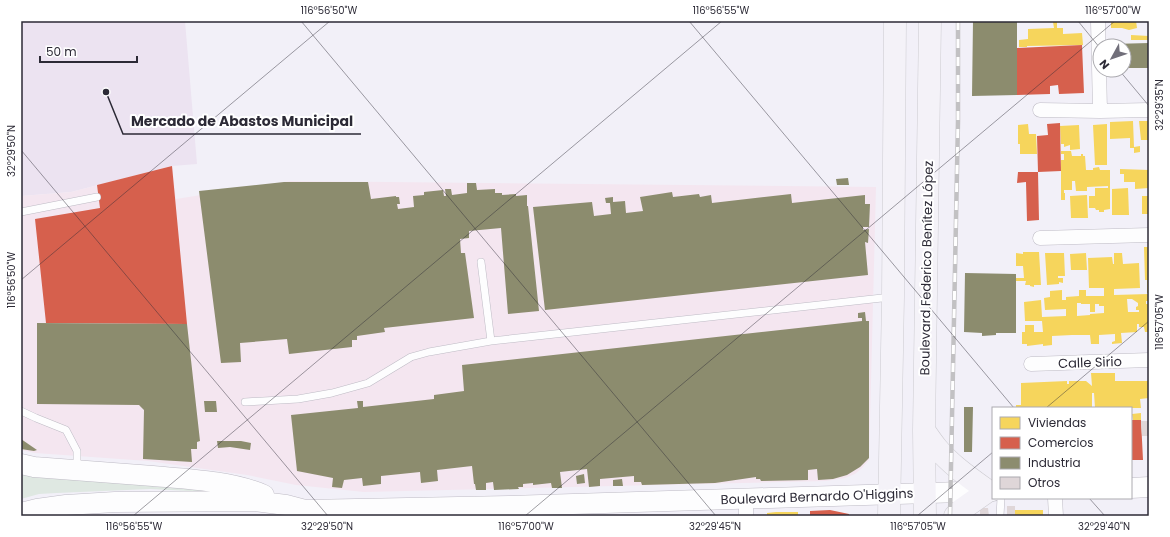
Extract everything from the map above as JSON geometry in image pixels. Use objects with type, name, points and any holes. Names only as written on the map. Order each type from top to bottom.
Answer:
[{"type":"main road","points":[[889,516],[893,297],[895,21]]},
{"type":"main road","name":"Boulevard Federico Benítez López","points":[[925,516],[924,430],[930,21]]},
{"type":"main road","points":[[924,430],[938,449],[950,461],[970,479],[992,492]]},
{"type":"main road","points":[[21,464],[34,467],[188,479],[226,484],[258,492],[297,512]]},
{"type":"main road","points":[[1132,488],[1149,487]]},
{"type":"main road","name":"Boulevard Bernardo O'Higgins","points":[[21,513],[66,505],[115,502],[254,501],[297,512],[509,511],[746,507],[889,494],[992,493]]},
{"type":"main road","points":[[955,516],[961,510],[992,494]]},
{"type":"street","points":[[1098,21],[1100,111]]},
{"type":"street","points":[[1040,110],[1149,110]]},
{"type":"street","points":[[1040,238],[1149,235]]},
{"type":"street","name":"Calle Sirio","points":[[1031,364],[1149,360]]},
{"type":"street","points":[[1055,499],[1056,516]]},
{"type":"lane","points":[[21,212],[97,197]]},
{"type":"lane","points":[[481,262],[491,342]]},
{"type":"lane","points":[[245,402],[298,399],[332,393],[368,383],[411,357],[429,352],[491,342],[893,297]]},
{"type":"lane","points":[[21,411],[66,430],[77,451],[77,470]]},
{"type":"lane","points":[[996,499],[1000,516]]},
{"type":"shaded area","points":[[21,21],[185,21],[197,164],[172,166],[71,192],[21,196]]},
{"type":"shaded area","points":[[172,166],[176,199],[290,181],[876,187],[869,460],[855,474],[845,478],[826,481],[364,492],[296,485],[247,475],[148,461],[35,453],[21,450],[21,196],[71,192]]},
{"type":"shaded area","points":[[21,468],[229,493],[150,489],[39,494],[21,499]]},
{"type":"building: Viviendas","points":[[1136,21],[1137,28],[1129,30],[1122,28],[1111,28],[1111,22]]},
{"type":"building: Viviendas","points":[[1053,22],[1057,22],[1057,28],[1063,28],[1063,34],[1082,33],[1083,45],[1019,47],[1019,40],[1028,39],[1028,29],[1054,28]]},
{"type":"building: Viviendas","points":[[1131,35],[1149,36],[1149,40],[1132,40]]},
{"type":"building: Viviendas","points":[[1133,121],[1134,147],[1140,146],[1140,152],[1134,153],[1134,148],[1130,148],[1130,138],[1110,139],[1110,122]]},
{"type":"building: Viviendas","points":[[1139,121],[1149,121],[1149,140],[1141,140]]},
{"type":"building: Viviendas","points":[[1028,124],[1029,134],[1036,134],[1037,154],[1020,154],[1020,144],[1018,144],[1018,125]]},
{"type":"building: Viviendas","points":[[1107,124],[1107,165],[1095,165],[1093,125]]},
{"type":"building: Viviendas","points":[[1079,125],[1080,149],[1070,150],[1070,145],[1064,147],[1064,144],[1061,144],[1060,126]]},
{"type":"building: Viviendas","points":[[1061,151],[1071,151],[1072,156],[1081,156],[1081,154],[1083,154],[1083,156],[1085,156],[1086,170],[1093,170],[1093,168],[1099,167],[1100,170],[1110,170],[1110,209],[1104,210],[1104,212],[1099,212],[1099,210],[1096,210],[1095,208],[1089,208],[1089,196],[1095,196],[1095,188],[1108,188],[1108,186],[1087,187],[1087,191],[1076,191],[1075,181],[1072,181],[1072,190],[1064,190],[1065,200],[1061,200],[1061,160],[1064,160],[1064,154],[1061,154]]},
{"type":"building: Viviendas","points":[[1120,169],[1149,170],[1149,188],[1135,189],[1135,182],[1124,182],[1124,174],[1120,174]]},
{"type":"building: Viviendas","points":[[1128,188],[1129,215],[1112,215],[1112,189]]},
{"type":"building: Viviendas","points":[[1087,195],[1088,218],[1071,218],[1070,196]]},
{"type":"building: Viviendas","points":[[1142,196],[1149,196],[1149,214],[1142,214]]},
{"type":"building: Viviendas","points":[[1144,247],[1149,247],[1149,293],[1147,293],[1147,280],[1145,280]]},
{"type":"building: Viviendas","points":[[1023,252],[1039,252],[1041,285],[1034,285],[1034,287],[1025,285],[1026,281],[1016,281],[1016,278],[1024,278],[1023,266],[1016,266],[1016,253],[1023,254]]},
{"type":"building: Viviendas","points":[[1045,253],[1064,253],[1065,276],[1058,276],[1058,278],[1063,278],[1063,283],[1059,282],[1059,284],[1047,285]]},
{"type":"building: Viviendas","points":[[1086,253],[1087,270],[1071,270],[1070,254]]},
{"type":"building: Viviendas","points":[[1114,253],[1122,253],[1123,264],[1139,263],[1140,288],[1114,289],[1114,295],[1149,294],[1149,301],[1146,301],[1146,304],[1149,304],[1149,332],[1145,332],[1144,327],[1139,327],[1139,324],[1137,324],[1137,332],[1121,333],[1122,343],[1112,344],[1112,342],[1115,341],[1115,334],[1099,335],[1099,344],[1091,344],[1090,335],[1072,335],[1052,336],[1052,345],[1043,346],[1043,344],[1027,346],[1027,344],[1022,344],[1022,332],[1025,332],[1025,325],[1034,325],[1034,332],[1043,332],[1042,321],[1025,321],[1024,302],[1041,300],[1042,317],[1066,316],[1066,309],[1045,310],[1044,298],[1050,297],[1050,291],[1062,290],[1062,300],[1066,300],[1066,297],[1079,296],[1079,290],[1086,290],[1086,296],[1104,296],[1104,288],[1089,288],[1088,258],[1112,257],[1114,264]],"holes":[[[1127,299],[1132,299],[1138,303],[1136,310],[1139,310],[1139,312],[1128,312]],[[1077,303],[1090,304],[1090,312],[1095,312],[1095,304],[1099,304],[1099,306],[1104,306],[1104,313],[1077,316]]]},
{"type":"building: Viviendas","points":[[1091,373],[1115,373],[1115,381],[1149,381],[1149,398],[1140,399],[1141,408],[1095,407],[1094,393],[1092,393],[1092,407],[1016,407],[1016,405],[1021,405],[1021,383],[1067,381],[1067,384],[1069,384],[1069,381],[1086,381],[1092,386]]},
{"type":"building: Viviendas","points":[[1141,413],[1141,420],[1133,420],[1132,414]]},
{"type":"building: Viviendas","points":[[1015,510],[1043,510],[1043,516],[1015,516]]},
{"type":"building: Viviendas","points":[[798,512],[798,516],[767,516],[767,513]]},
{"type":"building: Comercios","points":[[1082,45],[1084,93],[1059,94],[1058,85],[1050,86],[1050,94],[1017,95],[1017,48]]},
{"type":"building: Comercios","points":[[1060,123],[1061,171],[1038,172],[1037,136],[1048,135],[1047,124]]},
{"type":"building: Comercios","points":[[172,166],[187,324],[46,323],[35,219],[100,208],[97,185]]},
{"type":"building: Comercios","points":[[1018,172],[1038,172],[1039,220],[1027,221],[1026,182],[1017,183]]},
{"type":"building: Comercios","points":[[1132,420],[1141,420],[1143,460],[1132,460]]},
{"type":"building: Comercios","points":[[830,510],[849,514],[849,516],[810,516],[810,511]]},
{"type":"building: Industria","points":[[973,21],[1017,21],[1017,95],[972,96]]},
{"type":"building: Industria","points":[[1132,43],[1149,43],[1149,68],[1132,68]]},
{"type":"building: Industria","points":[[848,178],[849,185],[837,185],[836,179]]},
{"type":"building: Industria","points":[[284,182],[368,182],[371,199],[396,196],[399,197],[400,204],[397,204],[398,209],[414,207],[413,196],[424,195],[424,192],[443,190],[444,196],[446,196],[445,189],[451,189],[452,195],[467,193],[467,183],[476,183],[477,190],[495,189],[495,193],[502,193],[502,195],[527,195],[539,311],[508,314],[501,228],[469,231],[469,238],[460,239],[461,253],[465,253],[474,318],[384,328],[385,332],[357,336],[357,340],[352,340],[352,347],[289,354],[287,339],[240,343],[241,362],[221,363],[199,191]]},
{"type":"building: Industria","points":[[672,192],[673,197],[699,194],[700,197],[711,195],[712,203],[791,194],[792,203],[865,195],[865,204],[870,204],[869,227],[863,227],[863,230],[869,229],[868,243],[865,242],[868,275],[545,310],[533,207],[592,202],[594,216],[611,214],[610,203],[606,203],[605,198],[613,197],[613,202],[625,201],[626,213],[643,211],[640,197]]},
{"type":"building: Industria","points":[[965,273],[1016,274],[1016,333],[996,333],[996,335],[982,336],[982,333],[964,332]]},
{"type":"building: Industria","points":[[865,312],[866,321],[869,321],[869,458],[860,467],[847,475],[833,479],[818,480],[817,469],[808,470],[808,480],[761,481],[760,479],[756,479],[756,477],[715,483],[642,485],[641,482],[634,482],[634,476],[600,479],[600,486],[589,487],[587,469],[560,472],[562,488],[552,488],[551,483],[533,485],[533,483],[523,484],[523,487],[518,487],[519,489],[494,490],[493,482],[486,483],[486,490],[476,490],[472,466],[437,470],[438,481],[421,483],[420,472],[381,476],[381,484],[363,486],[362,478],[344,480],[342,488],[332,487],[333,478],[297,471],[291,415],[358,408],[357,401],[363,401],[363,407],[434,399],[434,395],[464,391],[462,365],[862,321],[862,318],[858,318],[858,313]]},
{"type":"building: Industria","points":[[37,323],[187,324],[200,441],[197,442],[197,449],[191,449],[192,462],[143,459],[144,410],[139,405],[37,404]]},
{"type":"building: Industria","points":[[204,401],[216,401],[217,412],[205,412]]},
{"type":"building: Industria","points":[[964,407],[973,407],[972,452],[964,452]]},
{"type":"building: Industria","points":[[21,439],[37,450],[21,449]]},
{"type":"building: Industria","points":[[217,441],[241,441],[251,443],[250,450],[230,447],[218,448]]},
{"type":"building: Industria","points":[[584,474],[585,483],[577,484],[576,476]]},
{"type":"building: Industria","points":[[622,479],[623,486],[613,486],[613,480]]},
{"type":"building: Otros","points":[[1141,421],[1149,421],[1149,436],[1142,436]]},
{"type":"building: Otros","points":[[1007,506],[1015,506],[1015,516],[1007,516]]},
{"type":"building: Otros","points":[[980,508],[988,508],[989,516],[980,516]]},
{"type":"railway","points":[[950,516],[958,121],[958,21]]},
{"type":"place","name":"Mercado de Abastos Municipal","points":[[106,92]]}]
